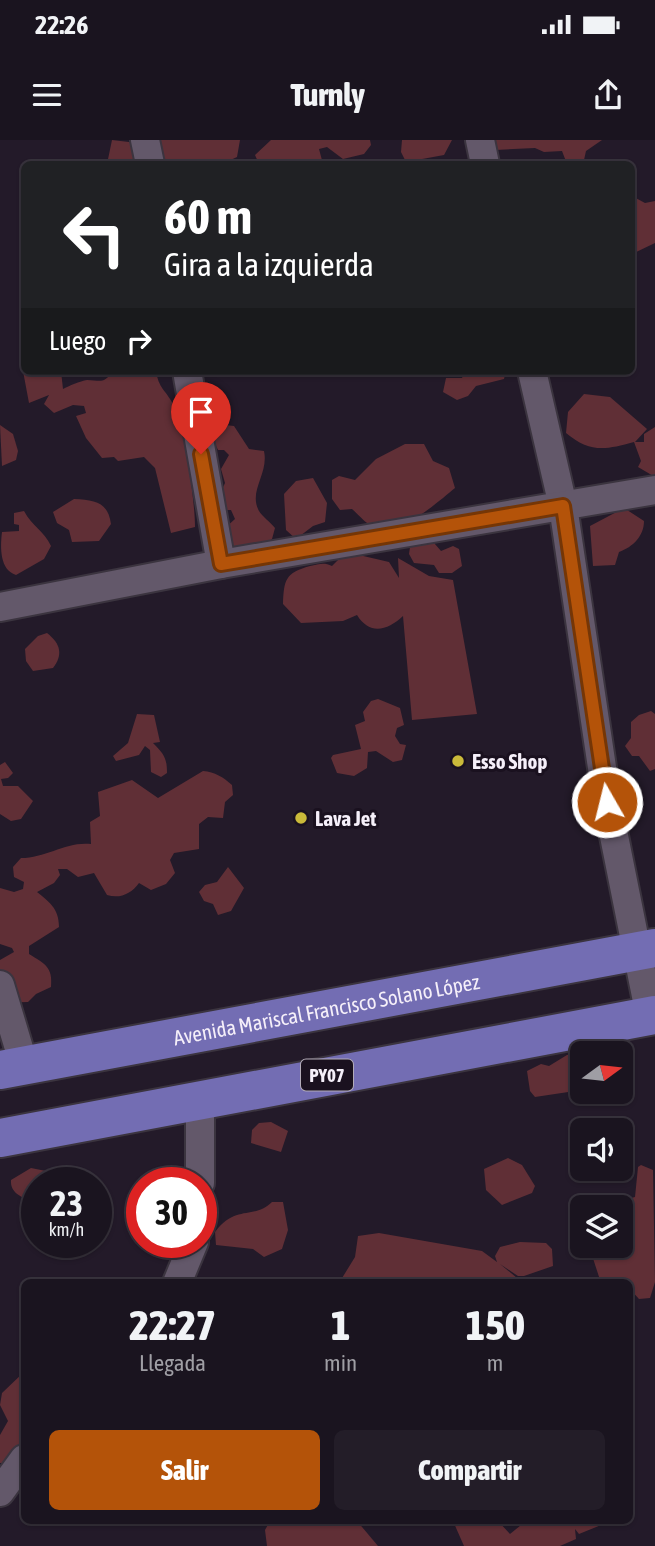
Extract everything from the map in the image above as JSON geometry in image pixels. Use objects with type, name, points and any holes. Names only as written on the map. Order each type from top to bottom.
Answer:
[{"type":"main road","name":"Avenida Mariscal Francisco Solano López","points":[[12,1067],[646,949]]},
{"type":"main road","name":"PY07","points":[[0,1138],[653,1015]]},
{"type":"street","points":[[145,140],[149,161]]},
{"type":"street","points":[[480,140],[484,161]]},
{"type":"street","points":[[188,375],[221,564]]},
{"type":"street","points":[[533,375],[563,506],[607,802],[646,949],[653,1015]]},
{"type":"street","points":[[0,607],[221,564],[655,490]]},
{"type":"street","points":[[0,985],[12,1067]]},
{"type":"street","points":[[200,1099],[200,1167]]},
{"type":"street","points":[[179,1279],[187,1258]]},
{"type":"street","points":[[0,1492],[21,1462]]},
{"type":"shaded area","points":[[112,140],[129,142],[145,155],[158,140],[240,140],[237,157],[228,161],[108,161]]},
{"type":"shaded area","points":[[271,140],[370,140],[371,145],[364,154],[343,159],[327,147],[319,149],[322,161],[258,161],[255,155]]},
{"type":"shaded area","points":[[402,140],[452,140],[444,155],[406,161],[401,152]]},
{"type":"shaded area","points":[[489,140],[602,140],[586,151],[586,161],[566,161],[562,151],[544,152],[535,148],[495,150]]},
{"type":"shaded area","points":[[635,198],[645,203],[655,201],[655,243],[635,253]]},
{"type":"shaded area","points":[[24,375],[61,375],[63,389],[87,380],[104,380],[110,375],[157,375],[173,404],[182,428],[195,527],[171,533],[155,468],[144,457],[118,461],[114,457],[102,458],[86,438],[76,416],[86,413],[84,406],[73,405],[54,413],[44,404],[49,395],[29,403]]},
{"type":"shaded area","points":[[463,375],[505,375],[504,379],[476,386],[468,396],[457,400],[443,392],[446,378],[462,378]]},
{"type":"shaded area","points":[[584,394],[610,397],[647,429],[635,442],[644,442],[644,434],[655,427],[655,477],[638,467],[641,461],[634,442],[615,447],[590,447],[566,433],[568,412]]},
{"type":"shaded area","points":[[216,424],[234,426],[249,449],[264,451],[264,467],[257,489],[256,504],[260,513],[275,528],[272,539],[260,549],[242,545],[229,548],[225,528],[235,519],[231,510],[223,510],[219,496],[225,483],[221,469],[229,455],[224,450],[218,450],[209,431]]},
{"type":"shaded area","points":[[0,425],[13,434],[18,451],[16,460],[2,466]]},
{"type":"shaded area","points":[[405,444],[424,444],[433,461],[449,468],[455,488],[408,523],[387,530],[378,530],[368,524],[352,509],[340,510],[332,499],[332,480],[339,476],[355,480],[376,459]]},
{"type":"shaded area","points":[[313,478],[327,503],[325,522],[313,526],[296,539],[286,530],[284,494],[296,481]]},
{"type":"shaded area","points":[[74,499],[94,502],[107,511],[111,524],[99,541],[72,542],[69,530],[57,523],[53,512]]},
{"type":"shaded area","points":[[624,508],[644,521],[640,536],[633,544],[619,552],[615,565],[593,566],[590,526]]},
{"type":"shaded area","points":[[24,511],[51,546],[44,559],[16,575],[4,563],[1,551],[2,532],[19,531],[19,525],[14,524],[14,513]]},
{"type":"shaded area","points":[[428,536],[441,551],[453,546],[459,549],[462,566],[452,573],[439,573],[434,565],[414,563],[409,554],[411,540]]},
{"type":"shaded area","points":[[359,555],[389,562],[399,578],[398,558],[429,576],[453,580],[477,714],[412,720],[403,616],[391,625],[379,629],[368,626],[357,615],[343,621],[301,623],[283,604],[285,583],[295,572],[319,564],[332,566],[340,558]]},
{"type":"shaded area","points":[[47,633],[58,645],[58,659],[53,668],[33,671],[26,661],[25,649],[38,636]]},
{"type":"shaded area","points":[[378,699],[400,708],[404,725],[397,728],[395,736],[400,744],[406,745],[402,760],[393,762],[376,751],[368,752],[367,768],[354,776],[337,773],[331,758],[333,755],[361,749],[355,725],[365,721],[363,712],[371,701]]},
{"type":"shaded area","points":[[651,711],[655,714],[655,769],[650,771],[639,756],[632,756],[625,746],[631,738],[631,722],[639,715]]},
{"type":"shaded area","points":[[137,714],[154,715],[160,742],[153,743],[164,756],[167,768],[167,773],[161,777],[151,772],[150,750],[145,746],[139,755],[116,761],[113,756],[128,743]]},
{"type":"shaded area","points":[[5,762],[13,773],[8,778],[1,779],[3,786],[18,786],[33,801],[21,819],[11,821],[0,814],[0,765]]},
{"type":"shaded area","points":[[203,771],[229,782],[233,795],[225,802],[223,818],[208,817],[199,824],[199,849],[174,853],[170,860],[175,873],[166,884],[151,890],[139,883],[129,893],[121,896],[107,895],[94,873],[78,877],[67,869],[58,869],[60,875],[54,883],[37,892],[55,910],[59,927],[29,946],[29,954],[49,970],[51,987],[36,994],[28,1002],[0,1003],[0,960],[14,952],[12,948],[0,944],[0,888],[14,892],[23,889],[24,882],[14,877],[13,867],[21,858],[73,845],[91,844],[90,822],[100,816],[98,792],[132,780],[158,798]]},
{"type":"shaded area","points":[[228,867],[244,888],[231,911],[218,915],[213,904],[204,901],[199,892],[205,885],[217,882]]},
{"type":"shaded area","points":[[570,1054],[570,1092],[535,1097],[530,1091],[527,1071],[541,1064],[549,1066]]},
{"type":"shaded area","points":[[271,1122],[288,1131],[281,1152],[251,1143],[252,1130],[259,1123]]},
{"type":"shaded area","points":[[508,1158],[522,1165],[535,1186],[532,1193],[502,1205],[486,1190],[484,1169]]},
{"type":"shaded area","points":[[641,1165],[653,1170],[655,1282],[650,1298],[639,1299],[633,1292],[633,1279],[600,1279],[593,1258],[633,1258],[638,1167]]},
{"type":"shaded area","points":[[21,1174],[21,1196],[14,1191],[11,1180]]},
{"type":"shaded area","points":[[272,1202],[283,1202],[288,1230],[282,1249],[264,1257],[253,1249],[217,1245],[217,1230],[223,1223],[230,1218],[265,1207]]},
{"type":"shaded area","points":[[379,1233],[482,1251],[497,1262],[495,1256],[500,1247],[520,1242],[546,1243],[552,1249],[553,1266],[518,1276],[500,1264],[518,1279],[341,1279],[355,1257],[358,1236]]},
{"type":"shaded area","points":[[21,1375],[21,1444],[9,1463],[0,1463],[0,1435],[8,1421],[0,1405],[2,1393]]},
{"type":"shaded area","points":[[268,1524],[360,1524],[378,1546],[267,1546],[265,1530]]},
{"type":"shaded area","points":[[454,1524],[501,1524],[510,1534],[522,1524],[604,1524],[579,1534],[575,1529],[576,1539],[560,1546],[464,1546]]},
{"type":"place","name":"Esso Shop","points":[[458,761]]},
{"type":"place","name":"Lava Jet","points":[[301,818]]},
{"type":"route","points":[[201,454],[221,564],[563,506],[607,802]]}]
